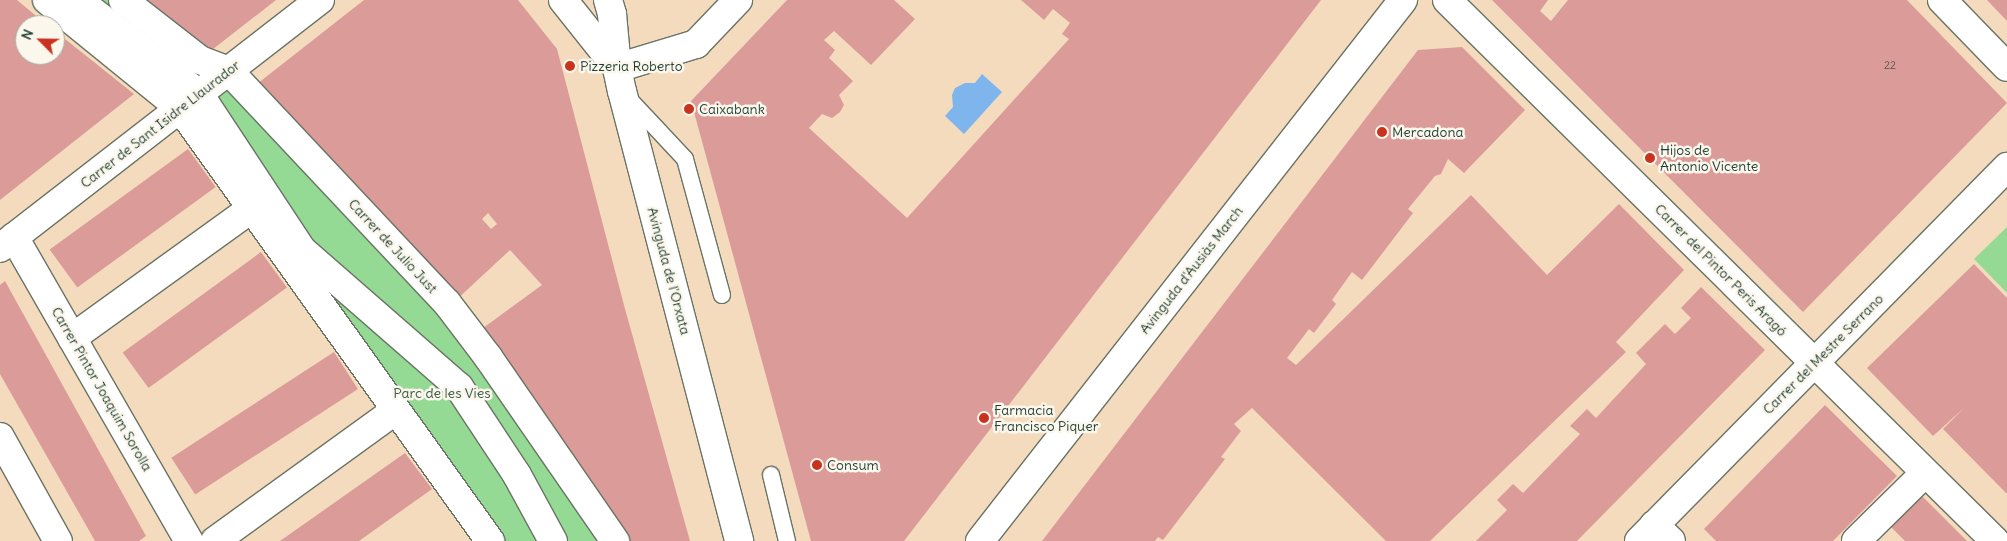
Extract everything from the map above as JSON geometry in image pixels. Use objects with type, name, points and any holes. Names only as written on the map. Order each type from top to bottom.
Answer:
[{"type":"street","points":[[47,0],[190,101],[252,208],[490,541]]},
{"type":"street","points":[[78,0],[190,101],[302,250],[460,387],[517,475],[553,541]]},
{"type":"street","name":"Carrer de Julio Just","points":[[123,0],[200,60],[229,71],[447,304],[488,357],[615,541]]},
{"type":"street","name":"Carrer de Sant Isidre Llaurador","points":[[7,242],[320,0]]},
{"type":"street","points":[[562,0],[620,80],[696,44],[738,0]]},
{"type":"street","name":"Avinguda d'Ausiàs March","points":[[980,541],[1403,0]]},
{"type":"street","name":"Carrer del Pintor Peris Aragó","points":[[1447,0],[1995,541]]},
{"type":"street","points":[[1942,0],[2007,67]]},
{"type":"street","name":"Avinguda de l'Orxata","points":[[607,5],[620,80],[738,541]]},
{"type":"street","name":"Carrer del Mestre Serrano","points":[[1655,536],[1814,362],[2007,167]]},
{"type":"street","points":[[72,338],[252,208]]},
{"type":"street","name":"Carrer Pintor Joaquim Sorolla","points":[[7,242],[72,338],[189,541]]},
{"type":"street","points":[[215,541],[396,410]]},
{"type":"street","points":[[0,437],[58,541]]},
{"type":"street","points":[[1856,541],[1926,472]]},
{"type":"lane","points":[[620,80],[685,159],[722,295]]},
{"type":"lane","points":[[771,475],[787,541]]},
{"type":"green space","name":"Parc de les Vies","points":[[45,0],[123,0],[200,60],[488,357],[603,541],[477,541],[173,114],[65,18],[65,15],[62,15]]},
{"type":"green space","points":[[2007,227],[2007,293],[1974,259]]},
{"type":"water","points":[[982,74],[1002,92],[964,134],[945,116],[953,107],[952,95],[955,88],[965,83],[975,83]]},
{"type":"building","points":[[0,0],[17,0],[35,15],[15,15],[15,65],[65,65],[65,39],[134,94],[0,200]]},
{"type":"building","points":[[143,0],[276,0],[208,53]]},
{"type":"building","points":[[364,0],[518,0],[557,49],[625,309],[690,541],[629,541],[610,511],[479,331],[542,285],[510,250],[454,302],[257,84]],"holes":[[[488,213],[497,224],[491,229],[482,219]]]},
{"type":"building","points":[[787,0],[894,0],[915,19],[871,65],[834,31],[824,40],[835,50],[829,58],[853,81],[839,95],[844,105],[840,112],[832,118],[822,114],[809,128],[907,218],[1069,39],[1062,34],[1070,23],[1053,9],[1044,20],[1021,0],[1321,0],[904,541],[811,541],[691,101]]},
{"type":"building","points":[[1492,0],[1548,0],[1540,11],[1551,21],[1568,0],[1907,0],[2007,103],[1803,312]]},
{"type":"building","points":[[1987,0],[2007,0],[2007,21]]},
{"type":"building","points":[[1462,47],[1525,110],[1464,173],[1448,159],[1441,174],[1435,176],[1408,209],[1413,213],[1362,280],[1352,272],[1332,300],[1336,304],[1314,333],[1309,329],[1287,358],[1296,365],[1471,195],[1547,275],[1619,204],[1684,270],[1616,342],[1626,352],[1430,541],[1386,541],[1252,408],[1234,424],[1241,431],[1221,457],[1225,459],[1163,540],[1158,537],[1155,541],[1042,541],[1418,50]]},
{"type":"building","points":[[188,149],[216,187],[77,288],[50,250]]},
{"type":"building","points":[[261,252],[287,288],[149,388],[123,353]]},
{"type":"building","points":[[1974,264],[2007,298],[2007,494],[1943,429],[1965,407],[1933,436],[1867,368]]},
{"type":"building","points":[[5,281],[146,536],[139,541],[95,541],[0,374],[0,285]]},
{"type":"building","points":[[1701,287],[1765,350],[1577,541],[1476,541],[1507,510],[1497,500],[1513,484],[1523,493],[1580,434],[1570,426],[1587,409],[1596,418],[1646,364],[1636,353],[1665,324],[1675,334],[1691,318],[1681,308]]},
{"type":"building","points":[[334,352],[358,389],[195,495],[171,458]]},
{"type":"building","points":[[1825,405],[1897,476],[1833,541],[1716,541],[1704,529]]},
{"type":"building","points":[[405,453],[432,489],[359,541],[280,541]]},
{"type":"building","points":[[1922,496],[1967,541],[1905,541],[1891,527]]},
{"type":"place","name":"Pizzeria Roberto","points":[[570,66]]},
{"type":"place","name":"Caixabank","points":[[689,109]]},
{"type":"place","name":"Mercadona","points":[[1382,132]]},
{"type":"place","name":"Hijos de Antonio Vicente","points":[[1650,158]]},
{"type":"place","name":"Farmacia Francisco Piquer","points":[[984,418]]},
{"type":"place","name":"Consum","points":[[817,465]]}]
